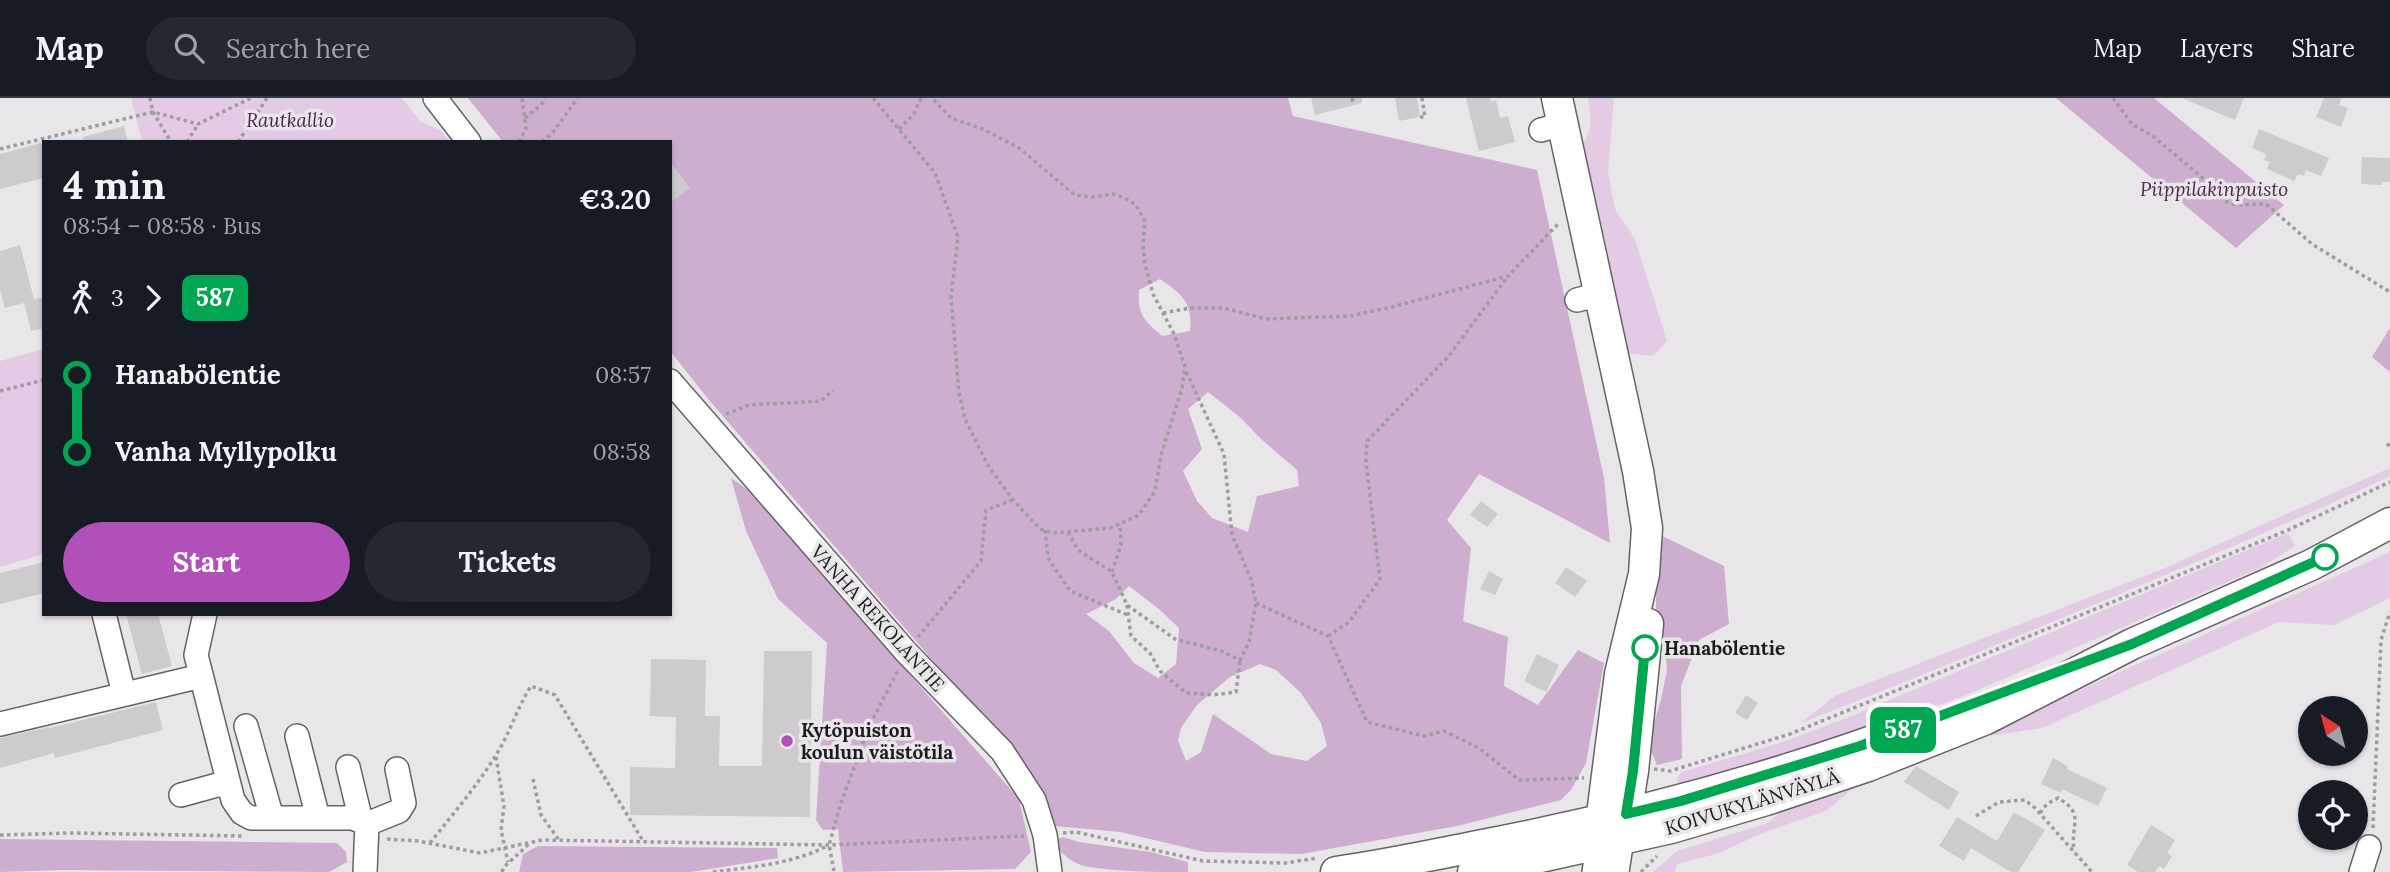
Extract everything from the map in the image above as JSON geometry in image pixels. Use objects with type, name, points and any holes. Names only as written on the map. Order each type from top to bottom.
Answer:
[{"type":"main road","points":[[1554,117],[1589,297],[1638,471],[1647,528],[1644,575],[1649,616],[1633,771],[1608,838]]},
{"type":"main road","name":"KOIVUKYLÄNVÄYLÄ","points":[[1330,865],[1378,866],[1608,838],[1671,828],[1766,800],[1868,766],[1986,719],[2132,644],[2311,565],[2390,523]]},
{"type":"main road","name":"KOIVUKYLÄNVÄYLÄ","points":[[1474,872],[1608,838]]},
{"type":"street","points":[[435,98],[467,140]]},
{"type":"street","name":"VANHA REKOLANTIE","points":[[672,384],[906,652],[1002,751],[1034,800],[1045,835],[1051,872]]},
{"type":"street","points":[[104,616],[124,694]]},
{"type":"street","points":[[205,616],[198,665],[233,800],[242,813],[251,818],[353,818],[366,828]]},
{"type":"street","points":[[0,724],[124,694],[198,665]]},
{"type":"street","points":[[246,726],[272,818]]},
{"type":"street","points":[[298,736],[318,818]]},
{"type":"street","points":[[348,766],[366,828],[365,872]]},
{"type":"street","points":[[366,828],[399,811],[404,803],[397,769]]},
{"type":"street","points":[[181,794],[228,782]]},
{"type":"street","points":[[1608,838],[1617,872]]},
{"type":"street","points":[[2361,872],[2369,847]]},
{"type":"path","points":[[150,98],[153,112],[170,140]]},
{"type":"path","points":[[188,140],[198,124],[251,98]]},
{"type":"path","points":[[239,140],[267,98]]},
{"type":"path","points":[[520,140],[526,128],[522,98]]},
{"type":"path","points":[[525,118],[542,104],[545,98]]},
{"type":"path","points":[[544,140],[578,98]]},
{"type":"path","points":[[873,98],[935,173],[958,237],[951,297],[959,393],[965,419],[987,464],[1013,500],[1040,529],[1053,533],[1110,528],[1139,515],[1155,491],[1161,455],[1182,388],[1185,367]]},
{"type":"path","points":[[899,129],[914,114],[921,98]]},
{"type":"path","points":[[932,98],[950,118],[983,129],[1019,148],[1075,195],[1092,197],[1113,194],[1125,198],[1136,205],[1145,220],[1143,246],[1153,294],[1174,334],[1185,367],[1224,454],[1232,535],[1251,579],[1256,603],[1249,642],[1240,660],[1236,692],[1213,695],[1186,693],[1160,671],[1150,653],[1131,636],[1127,605],[1112,572],[1078,550],[1068,531]]},
{"type":"path","points":[[1420,117],[1425,117],[1422,98]]},
{"type":"path","points":[[2113,98],[2132,124],[2154,137],[2211,185],[2224,201],[2236,205],[2266,204],[2312,244],[2390,292]]},
{"type":"path","points":[[0,149],[153,112],[198,124]]},
{"type":"path","points":[[1328,636],[1349,622],[1380,579],[1366,462],[1367,441],[1448,357],[1508,276],[1561,221],[1564,234]]},
{"type":"path","points":[[1163,313],[1190,308],[1224,308],[1266,318],[1350,316],[1508,276]]},
{"type":"path","points":[[0,391],[42,380]]},
{"type":"path","points":[[704,421],[749,405],[821,401],[833,390]]},
{"type":"path","points":[[1651,768],[1671,771],[1790,734],[2286,530],[2390,482]]},
{"type":"path","points":[[834,871],[829,845],[841,803],[869,727],[906,652],[981,561],[986,510],[1013,500]]},
{"type":"path","points":[[1112,572],[1121,545],[1120,524]]},
{"type":"path","points":[[1045,530],[1048,558],[1070,591],[1129,615]]},
{"type":"path","points":[[1256,603],[1328,636],[1367,722],[1424,736],[1444,731],[1479,748],[1519,780],[1593,778]]},
{"type":"path","points":[[1127,605],[1174,639],[1221,651],[1240,660]]},
{"type":"path","points":[[2369,847],[2374,821],[2381,640],[2390,612]]},
{"type":"path","points":[[430,843],[496,755],[531,686],[555,695],[643,841]]},
{"type":"path","points":[[496,755],[504,806],[501,830],[508,862]]},
{"type":"path","points":[[533,779],[541,815],[559,840]]},
{"type":"path","points":[[2040,813],[2047,804],[2058,798],[2072,806],[2075,813],[2071,835],[2074,853]]},
{"type":"path","points":[[1976,816],[2000,802],[2025,800],[2040,813],[2092,872]]},
{"type":"path","points":[[366,828],[480,853],[542,840],[829,845],[1076,832],[1203,861],[1330,865]]},
{"type":"path","points":[[0,835],[70,833],[246,836]]},
{"type":"path","points":[[502,872],[508,862],[530,843]]},
{"type":"path","points":[[713,872],[807,857],[829,845]]},
{"type":"green space","name":"Rautkallio","points":[[131,98],[402,98],[420,121],[440,130],[448,140],[142,140]]},
{"type":"green space","points":[[468,98],[1288,98],[1293,116],[1537,170],[1604,478],[1610,543],[1479,474],[1447,520],[1471,548],[1463,621],[1508,637],[1504,686],[1538,705],[1578,650],[1604,663],[1586,763],[1571,790],[1561,800],[1457,826],[1301,854],[1205,852],[1120,832],[1055,826],[1051,824],[1025,768],[672,354],[672,140],[501,140]],"holes":[[[1160,279],[1188,306],[1190,331],[1162,336],[1143,317],[1139,306],[1139,290]],[[1208,392],[1241,418],[1297,470],[1299,486],[1257,496],[1248,532],[1212,518],[1197,501],[1183,471],[1202,449],[1188,409]],[[1129,586],[1179,628],[1176,664],[1158,678],[1134,663],[1109,631],[1086,614],[1116,599]],[[1260,664],[1276,670],[1301,693],[1321,723],[1327,746],[1307,761],[1271,754],[1213,714],[1201,752],[1186,761],[1178,740],[1181,728],[1197,705],[1230,677]]]},
{"type":"green space","points":[[1588,98],[1614,98],[1608,172],[1615,209],[1635,239],[1667,341],[1653,356],[1624,353],[1580,146],[1589,130]]},
{"type":"green space","name":"Piippilakinpuisto","points":[[2056,98],[2154,98],[2284,205],[2236,248]]},
{"type":"green space","points":[[2390,328],[2390,372],[2372,357]]},
{"type":"green space","points":[[42,350],[42,555],[0,567],[0,361]]},
{"type":"green space","points":[[2390,468],[2389,477],[2243,542],[2022,635],[1799,724],[1835,696],[2165,568]]},
{"type":"green space","points":[[731,478],[747,489],[1019,799],[1031,852],[1015,869],[843,872],[838,829],[823,830],[816,820],[827,643],[778,599],[746,531]]},
{"type":"green space","points":[[1656,533],[1724,566],[1729,624],[1699,640],[1681,686],[1682,759],[1657,765],[1648,744],[1667,670],[1664,639],[1656,613]]},
{"type":"green space","points":[[2288,533],[2295,546],[2262,567],[1964,696],[1834,743],[1678,786],[1677,778],[1682,772],[1780,743],[1844,719]]},
{"type":"green space","points":[[2390,552],[2390,598],[2334,625],[2279,622],[2042,728],[1969,739]]},
{"type":"green space","points":[[1859,783],[1826,811],[1768,831],[1716,854],[1677,864],[1675,872],[1653,872],[1677,851],[1768,823],[1783,810]]},
{"type":"green space","points":[[1063,837],[1079,842],[1151,852],[1188,862],[1188,872],[1122,871],[1084,866],[1067,857],[1054,843]]},
{"type":"green space","points":[[0,839],[337,843],[346,852],[347,862],[329,872],[0,872]]},
{"type":"green space","points":[[538,846],[777,848],[778,858],[691,872],[519,872],[523,854]]},
{"type":"building","points":[[1311,98],[1362,98],[1362,103],[1315,115]]},
{"type":"building","points":[[1395,98],[1417,98],[1420,117],[1399,121]]},
{"type":"building","points":[[1466,98],[1490,98],[1491,102],[1496,100],[1500,118],[1508,116],[1515,142],[1479,151]]},
{"type":"building","points":[[2182,98],[2244,98],[2235,120]]},
{"type":"building","points":[[2324,98],[2342,98],[2339,105],[2348,108],[2341,127],[2316,117]]},
{"type":"building","points":[[124,126],[128,140],[83,140],[83,137]]},
{"type":"building","points":[[2259,129],[2329,158],[2321,176],[2306,170],[2304,176],[2298,174],[2294,181],[2267,169],[2270,162],[2264,160],[2266,154],[2252,148]]},
{"type":"building","points":[[42,143],[42,178],[0,189],[0,154]]},
{"type":"building","points":[[2362,157],[2390,158],[2390,182],[2382,182],[2382,185],[2361,184]]},
{"type":"building","points":[[672,165],[690,188],[672,202]]},
{"type":"building","points":[[20,245],[34,299],[42,297],[42,328],[31,331],[24,303],[5,308],[0,289],[0,251]]},
{"type":"building","points":[[1481,501],[1498,514],[1487,527],[1470,515]]},
{"type":"building","points":[[42,562],[42,594],[0,604],[0,573]]},
{"type":"building","points":[[1566,567],[1587,581],[1575,597],[1555,583]]},
{"type":"building","points":[[1489,571],[1503,579],[1495,595],[1480,589]]},
{"type":"building","points":[[127,616],[159,616],[172,666],[142,674]]},
{"type":"building","name":"Kytöpuiston koulun väistötila","points":[[764,651],[812,651],[810,817],[630,815],[630,767],[675,768],[676,717],[650,716],[651,659],[706,660],[705,716],[720,716],[719,766],[762,766]]},
{"type":"building","points":[[1537,654],[1559,665],[1546,692],[1524,681]]},
{"type":"building","points":[[1746,695],[1758,703],[1747,720],[1735,713]]},
{"type":"building","points":[[156,702],[163,730],[55,758],[54,753],[0,768],[0,738]]},
{"type":"building","points":[[2053,758],[2068,766],[2067,769],[2107,788],[2098,806],[2062,789],[2061,793],[2041,784]]},
{"type":"building","points":[[1916,766],[1959,792],[1949,810],[1904,782]]},
{"type":"building","points":[[2014,812],[2045,830],[2018,872],[2011,872],[1971,848],[1964,861],[1939,846],[1957,817],[1997,841]]},
{"type":"building","points":[[2151,825],[2175,840],[2167,853],[2172,856],[2164,869],[2159,866],[2155,872],[2138,872],[2127,865]]},
{"type":"bus line","name":"587","points":[[1645,648],[1626,814],[1681,801],[1860,746],[2132,644],[2325,557]]},
{"type":"place","name":"Hanabölentie","points":[[1645,648]]},
{"type":"place","name":"Kytöpuiston koulun väistötila","points":[[787,741]]}]
